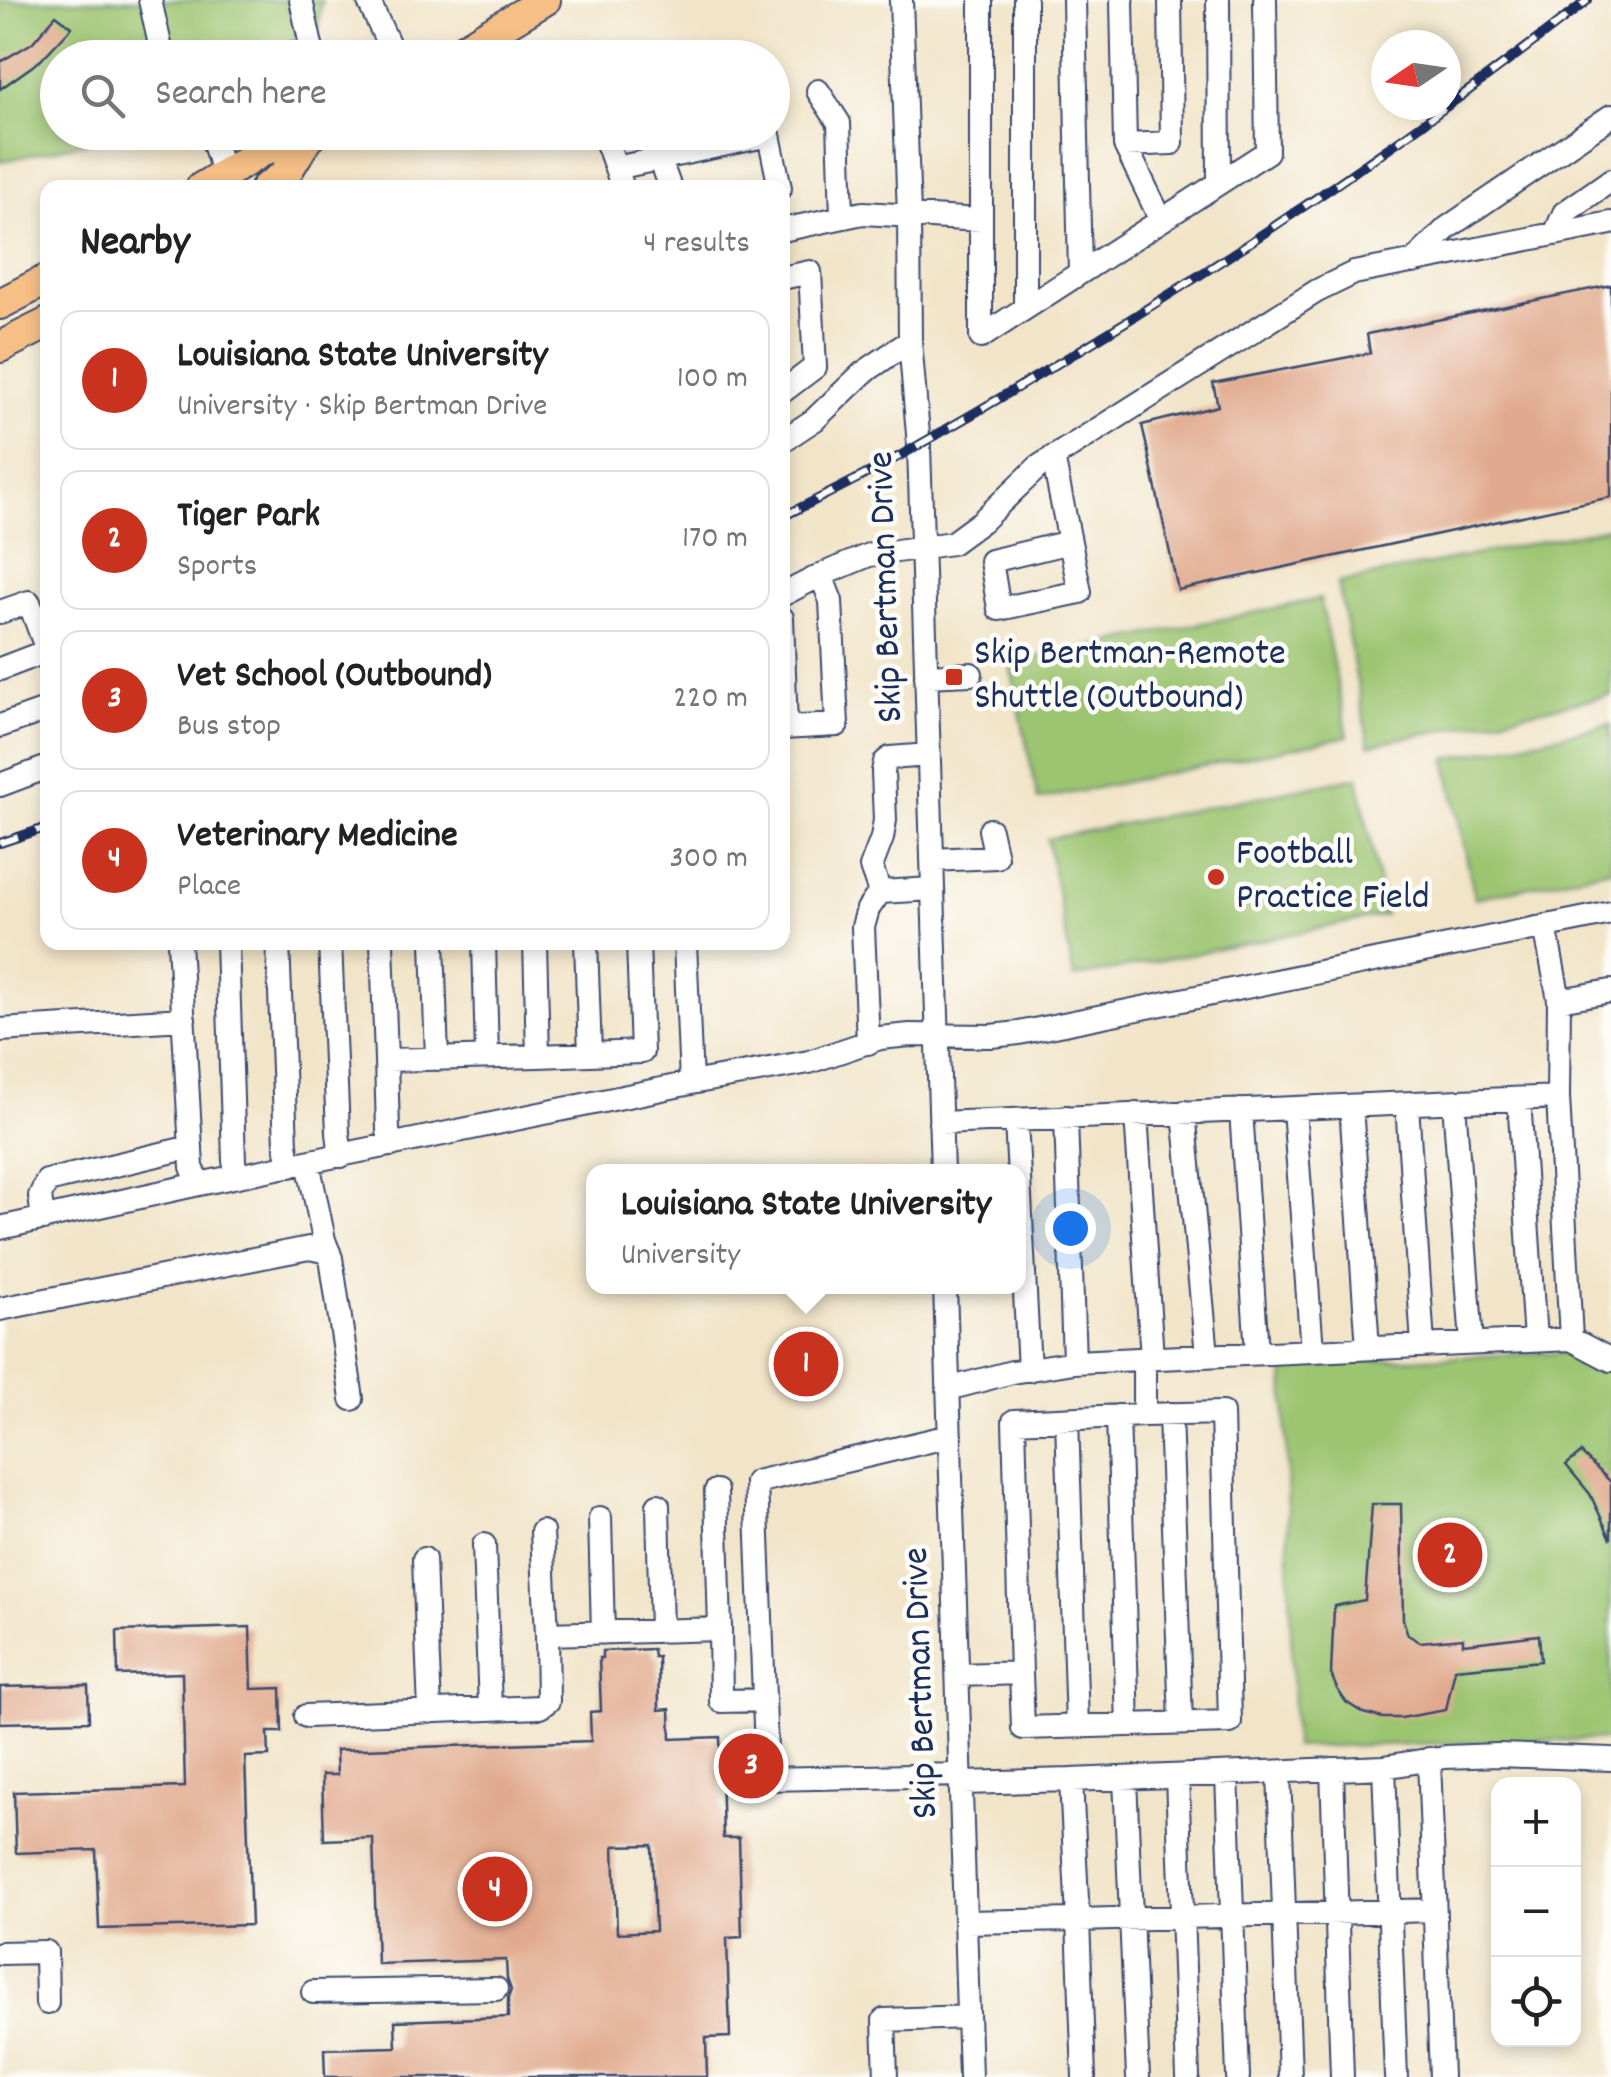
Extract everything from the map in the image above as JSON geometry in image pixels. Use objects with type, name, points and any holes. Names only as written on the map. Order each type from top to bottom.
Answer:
[{"type":"main road","points":[[478,40],[545,0]]},
{"type":"main road","points":[[214,180],[264,150]]},
{"type":"main road","points":[[278,180],[302,150]]},
{"type":"main road","points":[[0,304],[40,283]]},
{"type":"main road","points":[[0,347],[40,326]]},
{"type":"street","points":[[150,0],[160,40]]},
{"type":"street","points":[[301,0],[310,40]]},
{"type":"street","points":[[368,0],[386,40]]},
{"type":"street","name":"Skip Bertman Drive","points":[[901,0],[942,1164]]},
{"type":"street","points":[[981,0],[981,337],[1267,152],[1266,0]]},
{"type":"street","points":[[1025,0],[1025,308]]},
{"type":"street","points":[[1074,0],[1080,273]]},
{"type":"street","points":[[1122,0],[1126,145],[1161,220]]},
{"type":"street","points":[[1126,145],[1172,143],[1170,0]]},
{"type":"street","points":[[1218,0],[1220,182]]},
{"type":"street","points":[[818,91],[839,124],[842,216]]},
{"type":"street","points":[[1413,262],[1447,228],[1611,116]]},
{"type":"street","points":[[211,150],[212,180]]},
{"type":"street","points":[[609,150],[619,178],[659,158],[697,150]]},
{"type":"street","points":[[772,150],[778,180]]},
{"type":"street","points":[[659,158],[667,180]]},
{"type":"street","points":[[1555,234],[1564,213],[1611,180]]},
{"type":"street","points":[[790,228],[862,212],[981,220]]},
{"type":"street","points":[[790,591],[869,556],[952,543],[982,521],[1038,467],[1317,291],[1354,273],[1611,223]]},
{"type":"street","points":[[790,276],[810,272],[815,368],[790,386]]},
{"type":"street","points":[[790,436],[814,420],[863,373],[910,341]]},
{"type":"street","points":[[1053,457],[1070,542]]},
{"type":"street","points":[[790,728],[837,725],[830,602],[821,575]]},
{"type":"street","points":[[0,612],[29,602],[40,633]]},
{"type":"street","points":[[0,669],[40,655]]},
{"type":"street","points":[[926,676],[970,674]]},
{"type":"street","points":[[0,726],[40,712]]},
{"type":"street","points":[[880,892],[871,867],[885,820],[885,762],[890,758],[929,755]]},
{"type":"street","points":[[0,785],[40,770]]},
{"type":"street","points":[[932,860],[996,857],[990,830]]},
{"type":"street","points":[[880,892],[932,889]]},
{"type":"street","points":[[868,1043],[864,926],[868,910],[880,892]]},
{"type":"street","points":[[0,1228],[237,1176],[809,1062],[880,1038],[1019,1033],[1611,913]]},
{"type":"street","points":[[1545,926],[1560,1000],[1558,1097],[1570,1338]]},
{"type":"street","points":[[180,950],[192,1167],[199,1184]]},
{"type":"street","points":[[227,950],[237,1176]]},
{"type":"street","points":[[278,950],[286,1145],[314,1188],[352,1399]]},
{"type":"street","points":[[330,950],[341,1156]]},
{"type":"street","points":[[382,950],[388,1131],[392,1146]]},
{"type":"street","points":[[432,950],[437,1059]]},
{"type":"street","points":[[484,950],[487,1057]]},
{"type":"street","points":[[535,950],[538,1056]]},
{"type":"street","points":[[586,950],[590,1054]]},
{"type":"street","points":[[386,1060],[642,1052],[638,950]]},
{"type":"street","points":[[684,950],[691,1083]]},
{"type":"street","points":[[1560,1000],[1611,991]]},
{"type":"street","points":[[0,1030],[184,1018]]},
{"type":"street","points":[[940,1123],[1558,1097]]},
{"type":"street","points":[[1519,1098],[1535,1340]]},
{"type":"street","points":[[1454,1102],[1472,1343]]},
{"type":"street","points":[[1406,1104],[1423,1345]]},
{"type":"street","points":[[1351,1106],[1368,1348]]},
{"type":"street","points":[[1294,1108],[1312,1350]]},
{"type":"street","points":[[1241,1110],[1257,1353]]},
{"type":"street","points":[[1184,1112],[1206,1355]]},
{"type":"street","points":[[1136,1114],[1148,1358],[1144,1415]]},
{"type":"street","points":[[1066,1117],[1074,1362]]},
{"type":"street","points":[[1016,1120],[1018,1164]]},
{"type":"street","points":[[43,1218],[40,1196],[47,1181],[191,1147]]},
{"type":"street","points":[[0,1310],[326,1246]]},
{"type":"street","name":"Skip Bertman Drive","points":[[945,1294],[970,2077]]},
{"type":"street","points":[[1025,1294],[1029,1370]]},
{"type":"street","points":[[948,1389],[1074,1362],[1570,1338],[1611,1360]]},
{"type":"street","points":[[1222,1412],[1230,1722],[1023,1728],[1014,1421],[1144,1415],[1222,1412]]},
{"type":"street","points":[[1170,1414],[1181,1723]]},
{"type":"street","points":[[1118,1416],[1128,1725]]},
{"type":"street","points":[[1068,1419],[1077,1726]]},
{"type":"street","points":[[950,1436],[756,1482],[767,1779],[1071,1780],[1384,1766],[1498,1755],[1611,1759]]},
{"type":"street","points":[[716,1491],[721,1701],[764,1700]]},
{"type":"street","points":[[658,1505],[662,1631]]},
{"type":"street","points":[[600,1518],[603,1633]]},
{"type":"street","points":[[306,1716],[540,1707],[548,1701],[542,1532]]},
{"type":"street","points":[[484,1545],[490,1709]]},
{"type":"street","points":[[424,1559],[430,1712]]},
{"type":"street","points":[[547,1634],[720,1628]]},
{"type":"street","points":[[958,1676],[1022,1673]]},
{"type":"street","points":[[1430,1759],[1442,2077]]},
{"type":"street","points":[[1384,1766],[1396,2077]]},
{"type":"street","points":[[1332,1769],[1342,2077]]},
{"type":"street","points":[[1279,1772],[1290,2077]]},
{"type":"street","points":[[1227,1774],[1238,2077]]},
{"type":"street","points":[[1177,1776],[1188,2077]]},
{"type":"street","points":[[1125,1778],[1138,2077]]},
{"type":"street","points":[[1071,1780],[1084,2077]]},
{"type":"street","points":[[965,1922],[1434,1910]]},
{"type":"street","points":[[0,1953],[46,1952],[47,2003]]},
{"type":"street","points":[[313,1992],[496,1990]]},
{"type":"street","points":[[886,2077],[884,2020],[968,2017]]},
{"type":"green space","points":[[0,0],[322,0],[317,40],[40,40],[40,150],[52,150],[0,162]]},
{"type":"green space","name":"Football Practice Field","points":[[1611,527],[1611,695],[1369,745],[1338,583]]},
{"type":"green space","name":"Football Practice Field","points":[[1320,599],[1348,736],[1038,800],[1010,663]]},
{"type":"green space","name":"Football Practice Field","points":[[1611,724],[1611,869],[1475,898],[1446,759]]},
{"type":"green space","name":"Football Practice Field","points":[[1358,777],[1385,915],[1074,978],[1047,839]]},
{"type":"green space","points":[[1574,1352],[1611,1371],[1611,1739],[1294,1747],[1284,1364]]},
{"type":"building","points":[[56,15],[72,27],[60,40],[40,40],[40,61],[0,89],[0,62],[32,43]]},
{"type":"building","points":[[1611,285],[1611,497],[1178,590],[1142,425],[1218,406],[1213,383],[1370,353],[1367,334]]},
{"type":"building","points":[[1581,1453],[1611,1482],[1611,1539],[1590,1494],[1566,1465]]},
{"type":"building","points":[[1372,1504],[1401,1504],[1403,1619],[1408,1635],[1420,1642],[1463,1638],[1463,1644],[1539,1635],[1541,1661],[1455,1669],[1446,1710],[1383,1718],[1363,1713],[1346,1702],[1331,1674],[1334,1606],[1365,1600]]},
{"type":"building","points":[[250,1627],[252,1689],[281,1688],[282,1732],[268,1732],[269,1756],[245,1757],[251,1925],[99,1929],[96,1850],[16,1853],[14,1792],[185,1787],[182,1673],[118,1675],[117,1631]]},
{"type":"building","points":[[653,1649],[654,1657],[658,1657],[659,1710],[670,1709],[671,1739],[720,1737],[723,1838],[739,1838],[742,1937],[727,1938],[730,2037],[706,2038],[707,2077],[325,2077],[324,2049],[396,2047],[395,2021],[508,2017],[511,1990],[506,1960],[377,1964],[373,1838],[324,1840],[322,1775],[337,1775],[336,1750],[591,1741],[590,1712],[601,1711],[602,1651]],"holes":[[[652,1845],[655,1931],[617,1933],[614,1846]]]},
{"type":"building","points":[[88,1685],[89,1721],[0,1723],[0,1687]]},
{"type":"railway","points":[[790,513],[900,456],[1176,290],[1427,121],[1588,0]]},
{"type":"railway","points":[[0,843],[40,830]]},
{"type":"place","name":"Skip Bertman-Remote Shuttle (Outbound)","points":[[954,677]]},
{"type":"place","name":"Football Practice Field","points":[[1216,877]]},
{"type":"place","name":"Louisiana State University","points":[[806,1364]]},
{"type":"place","name":"Tiger Park","points":[[1450,1555]]},
{"type":"place","name":"Vet School (Outbound)","points":[[751,1766]]},
{"type":"place","name":"Veterinary Medicine","points":[[495,1889]]}]
